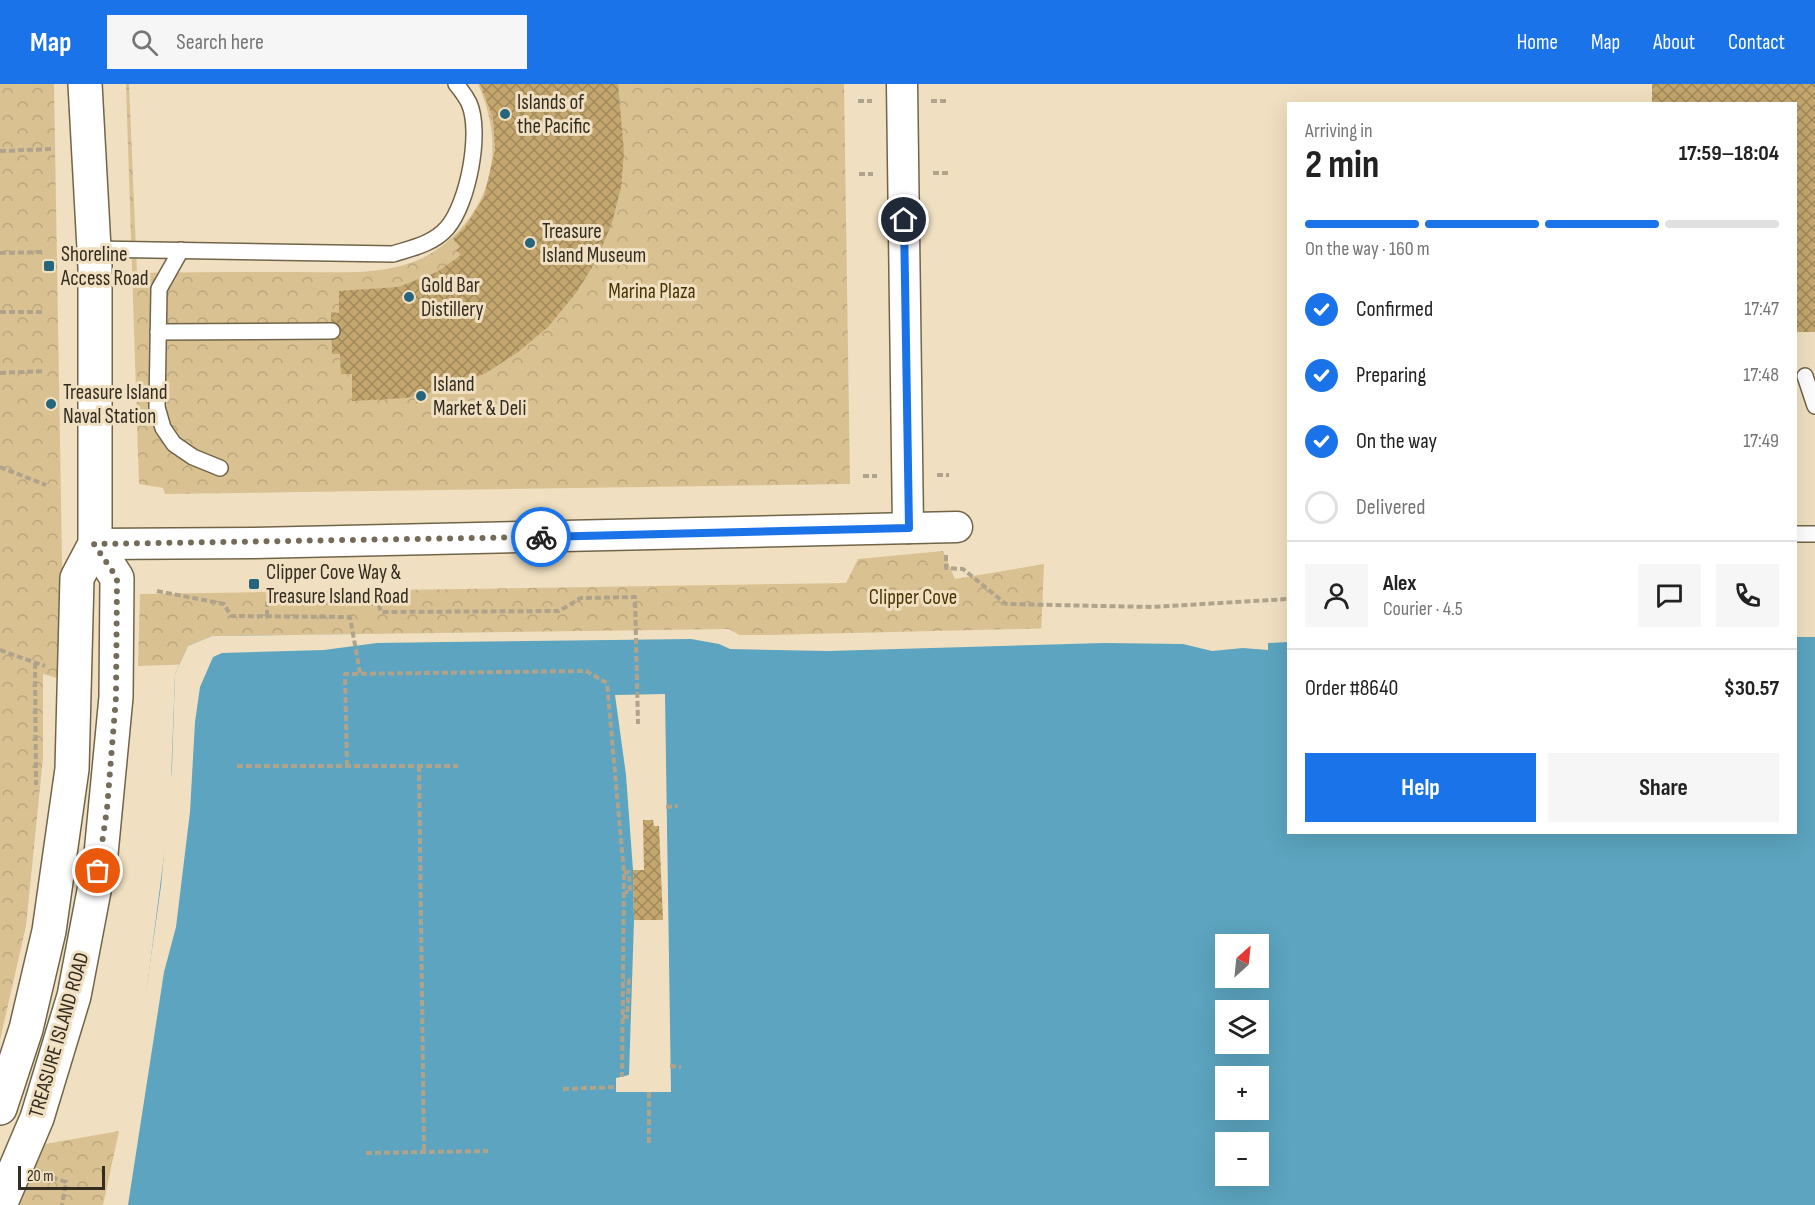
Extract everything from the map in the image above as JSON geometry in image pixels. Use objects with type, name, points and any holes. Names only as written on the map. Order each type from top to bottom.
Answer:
[{"type":"street","name":"TREASURE ISLAND ROAD","points":[[0,1108],[26,1029],[49,931],[72,769],[76,578],[94,544],[94,249],[85,84]]},
{"type":"street","points":[[902,84],[909,528]]},
{"type":"street","points":[[94,544],[909,528],[951,539]]},
{"type":"street","name":"TREASURE ISLAND ROAD","points":[[0,1205],[37,1118],[74,996],[103,843],[116,697],[117,578],[94,544]]},
{"type":"lane","points":[[94,249],[393,254],[425,244],[447,228],[462,201],[470,180],[472,159],[470,105],[456,84]]},
{"type":"lane","points":[[181,250],[159,289],[157,407],[163,428],[174,444],[194,457],[220,468]]},
{"type":"lane","points":[[158,332],[332,331]]},
{"type":"lane","points":[[1805,376],[1815,406]]},
{"type":"lane","points":[[1797,534],[1815,534]]},
{"type":"path","points":[[858,101],[877,100]]},
{"type":"path","points":[[930,101],[948,101]]},
{"type":"path","points":[[0,151],[53,149]]},
{"type":"path","points":[[931,173],[948,173]]},
{"type":"path","points":[[859,174],[879,174]]},
{"type":"path","points":[[0,253],[44,252]]},
{"type":"path","points":[[0,312],[44,312]]},
{"type":"path","points":[[0,373],[45,371]]},
{"type":"path","points":[[0,467],[46,485]]},
{"type":"path","points":[[934,475],[949,475]]},
{"type":"path","points":[[863,476],[882,476]]},
{"type":"path","points":[[951,539],[946,568],[963,569],[1006,604],[1152,607],[1287,599]]},
{"type":"path","points":[[157,591],[224,604],[231,616],[350,617],[360,673]]},
{"type":"path","points":[[267,616],[267,603],[378,603],[381,612],[560,611],[581,598],[635,597],[638,723]]},
{"type":"path","points":[[0,650],[48,668]]},
{"type":"path","points":[[347,766],[345,674],[586,671],[607,683],[617,771],[625,892],[622,1077]]},
{"type":"path","points":[[237,766],[458,766]]},
{"type":"path","points":[[419,766],[424,1152]]},
{"type":"path","points":[[666,807],[678,806]]},
{"type":"path","points":[[624,873],[629,872],[631,883],[630,892],[625,892]]},
{"type":"path","points":[[623,1017],[627,1017],[630,999],[629,980],[624,980]]},
{"type":"path","points":[[670,1066],[681,1067]]},
{"type":"path","points":[[563,1089],[616,1087]]},
{"type":"path","points":[[649,1092],[649,1145]]},
{"type":"path","points":[[366,1153],[488,1151]]},
{"type":"path","points":[[52,1177],[66,1182],[62,1205]]},
{"type":"green space","points":[[0,84],[54,84],[64,680],[43,674],[43,758],[26,926],[0,1040]]},
{"type":"green space","name":"Marina Plaza","points":[[126,84],[129,84],[137,273],[358,272],[400,266],[425,257],[447,242],[465,223],[480,201],[489,176],[492,162],[492,136],[487,110],[478,84],[844,84],[850,484],[165,494],[163,488],[139,484]]},
{"type":"green space","name":"Clipper Cove","points":[[943,551],[955,579],[1044,564],[1041,636],[138,666],[140,594],[846,583],[858,559]]},
{"type":"green space","points":[[119,1131],[103,1205],[19,1205],[45,1144]]},
{"type":"water","points":[[1797,620],[1815,620],[1815,1205],[119,1205],[170,809],[175,674],[188,646],[212,636],[725,631],[738,638],[1287,642],[1287,834],[1797,834]]},
{"type":"pier","points":[[1797,617],[1815,617],[1815,637],[1797,637]]},
{"type":"pier","points":[[1143,626],[1269,633],[1271,639],[1287,639],[1287,642],[1268,643],[1268,650],[1243,648],[1212,651],[1183,644],[1104,643],[828,651],[730,649],[719,644],[691,639],[446,642],[377,643],[324,650],[222,653],[213,657],[200,687],[195,722],[190,812],[176,927],[164,972],[128,1205],[116,1205],[161,886],[172,767],[175,674],[188,646],[212,636],[729,629],[739,635]]},
{"type":"pier","points":[[665,694],[671,1092],[616,1092],[616,1078],[629,1075],[634,920],[626,775],[615,695]]},
{"type":"building","name":"Treasure Island Museum","points":[[480,84],[618,84],[624,152],[621,187],[612,223],[596,261],[576,293],[548,327],[518,352],[486,373],[445,389],[406,398],[352,401],[352,374],[341,374],[340,354],[332,354],[331,312],[339,313],[339,291],[398,287],[437,272],[461,255],[456,250],[460,247],[453,239],[465,227],[484,197],[495,150],[493,118]]},
{"type":"building","points":[[1652,84],[1815,84],[1815,332],[1797,332],[1797,102],[1652,102]]},
{"type":"building","points":[[643,820],[653,820],[654,826],[659,826],[663,920],[634,920],[633,870],[644,870]]},
{"type":"way so far","points":[[98,871],[107,809],[116,697],[117,578],[94,544],[541,537]]},
{"type":"place","name":"Islands of the Pacific","points":[[505,114]]},
{"type":"place","name":"Treasure Island Museum","points":[[530,243]]},
{"type":"place","name":"Shoreline Access Road","points":[[49,266]]},
{"type":"place","name":"Gold Bar Distillery","points":[[409,297]]},
{"type":"place","name":"Island Market & Deli","points":[[421,396]]},
{"type":"place","name":"Treasure Island Naval Station","points":[[51,404]]},
{"type":"place","name":"Clipper Cove Way & Treasure Island Road","points":[[254,584]]},
{"type":"route","points":[[541,537],[909,528],[904,220]]}]
